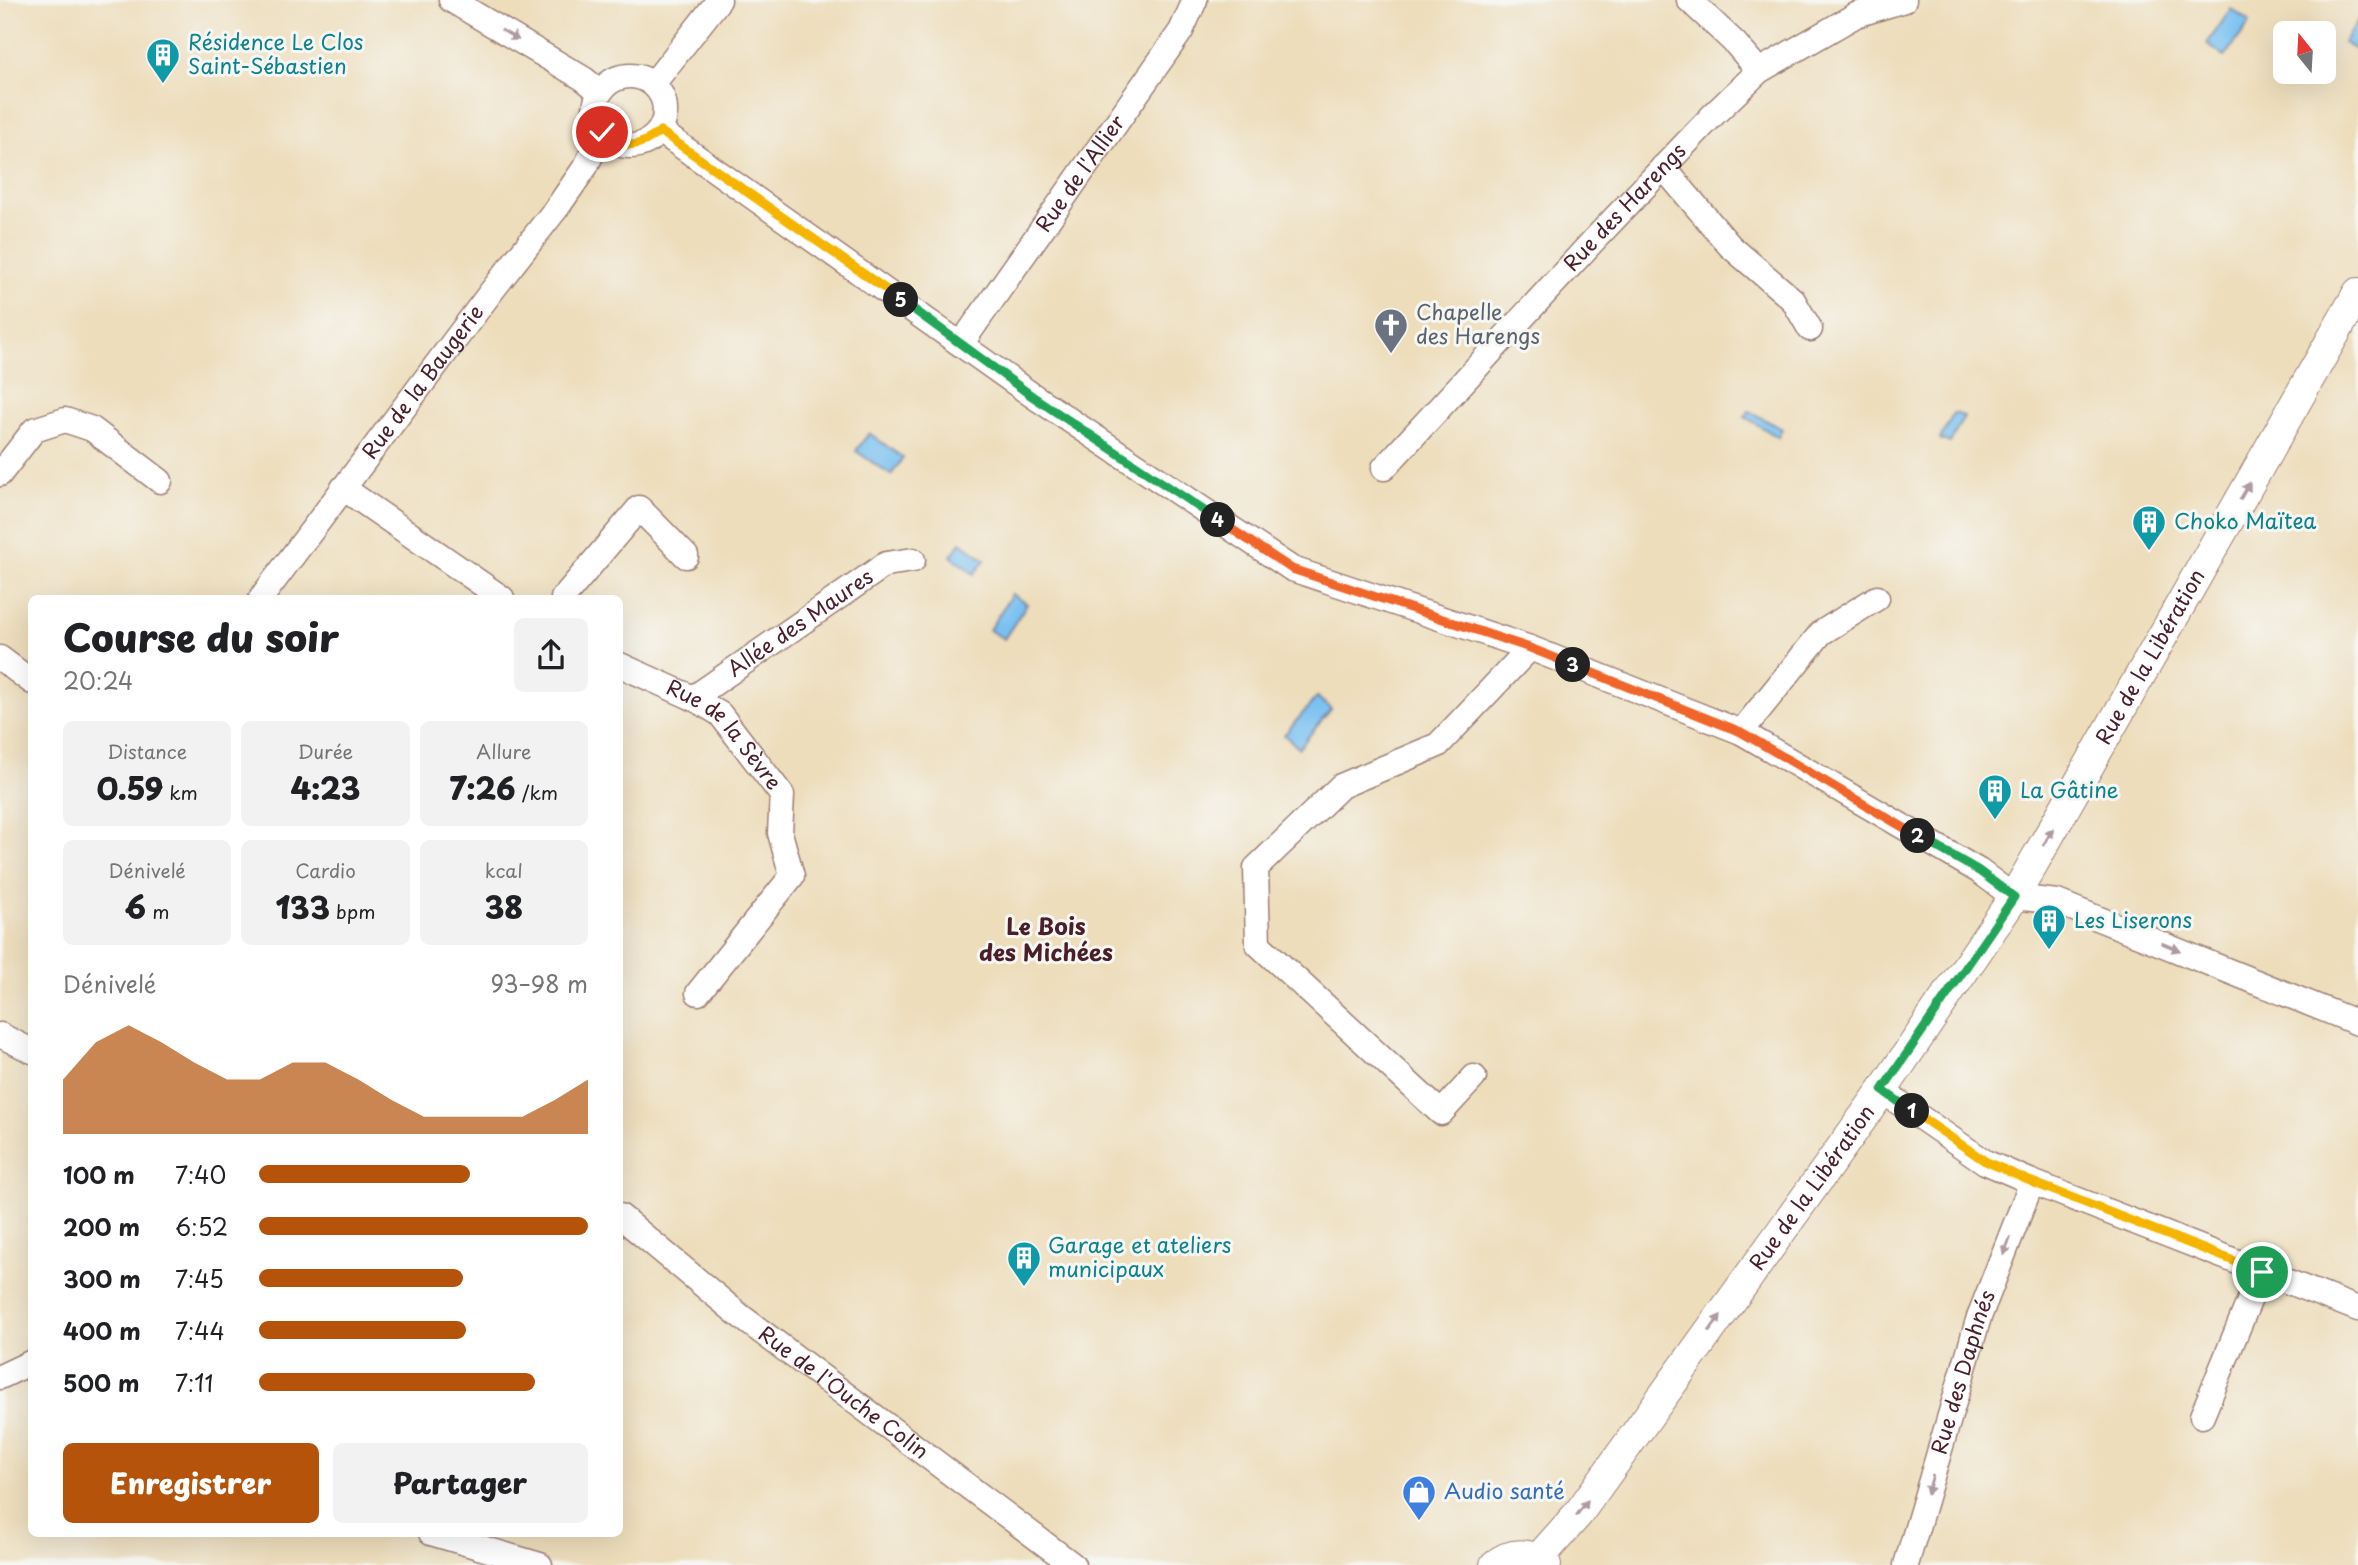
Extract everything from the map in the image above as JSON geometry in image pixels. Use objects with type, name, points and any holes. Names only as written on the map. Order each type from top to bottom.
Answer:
[{"type":"street","points":[[451,0],[584,79],[600,92]]},
{"type":"street","points":[[653,84],[719,0]]},
{"type":"street","name":"Rue de l'Allier","points":[[961,344],[1181,31],[1195,0]]},
{"type":"street","points":[[1689,0],[1735,43],[1759,71]]},
{"type":"street","name":"Rue des Harengs","points":[[1384,468],[1663,167],[1759,71],[1856,15],[1904,0]]},
{"type":"street","points":[[629,75],[646,78],[653,84],[664,98],[666,112],[660,131],[648,141],[632,146],[609,138],[597,123],[595,109],[600,92],[614,79],[629,75]]},
{"type":"street","points":[[660,131],[1044,403],[1292,569],[1530,648],[1741,732],[1979,871],[2014,897],[2057,902],[2358,1023]]},
{"type":"street","name":"Rue de la Baugerie","points":[[263,595],[609,138]]},
{"type":"street","points":[[1663,167],[1730,246],[1793,300],[1810,329]]},
{"type":"street","name":"Rue de la Libération","points":[[1542,1562],[1882,1090],[2014,897],[2358,293]]},
{"type":"street","points":[[0,474],[34,430],[65,420],[92,429],[160,481]]},
{"type":"street","points":[[343,488],[498,595]]},
{"type":"street","points":[[566,595],[639,508],[686,556]]},
{"type":"street","name":"Allée des Maures","points":[[693,698],[886,564],[914,560]]},
{"type":"street","points":[[1741,732],[1821,633],[1877,598]]},
{"type":"street","points":[[1474,1077],[1441,1113],[1258,944],[1256,868],[1341,786],[1438,745],[1530,648]]},
{"type":"street","points":[[0,658],[28,679]]},
{"type":"street","name":"Rue de la Sèvre","points":[[623,666],[693,698],[720,714],[782,794],[780,833],[792,876],[698,993]]},
{"type":"street","points":[[0,1035],[28,1049]]},
{"type":"street","points":[[1882,1090],[1985,1161],[2358,1310]]},
{"type":"street","name":"Rue des Daphnés","points":[[1906,1565],[1979,1318],[2032,1182]]},
{"type":"street","name":"Rue de l'Ouche Colin","points":[[623,1218],[739,1315],[1073,1565]]},
{"type":"street","points":[[2202,1416],[2262,1272]]},
{"type":"street","points":[[0,1377],[28,1364]]},
{"type":"street","points":[[445,1537],[540,1565]]},
{"type":"street","points":[[1494,1564],[1517,1555],[1542,1562]]},
{"type":"water","points":[[2231,9],[2250,22],[2225,57],[2207,44]]},
{"type":"water","points":[[2358,20],[2358,47],[2356,50],[2343,43]]},
{"type":"water","points":[[1749,411],[1782,429],[1778,437],[1745,417]]},
{"type":"water","points":[[1954,413],[1964,416],[1950,443],[1940,439]]},
{"type":"water","points":[[869,433],[903,458],[891,475],[856,451]]},
{"type":"water","points":[[961,542],[985,560],[974,574],[951,556]]},
{"type":"water","points":[[1012,594],[1027,604],[1004,639],[989,630]]},
{"type":"water","points":[[1317,697],[1331,709],[1299,748],[1284,735]]},
{"type":"place","name":"Résidence Le Clos Saint-Sébastien","points":[[163,85]]},
{"type":"place","name":"Chapelle des Harengs","points":[[1391,355]]},
{"type":"place","name":"Choko Maïtea","points":[[2149,552]]},
{"type":"place","name":"La Gâtine","points":[[1995,821]]},
{"type":"place","name":"Les Liserons","points":[[2049,951]]},
{"type":"place","name":"Garage et ateliers municipaux","points":[[1024,1288]]},
{"type":"place","name":"Audio santé","points":[[1419,1522]]},
{"type":"district","name":"Le Bois des Michées","points":[[1046,940]]},
{"type":"route","points":[[602,132],[617,143],[632,146],[648,141],[660,131],[1032,396],[1292,569],[1530,648],[1741,732],[1979,871],[2014,897],[1882,1090],[1985,1161],[2262,1272]]}]
